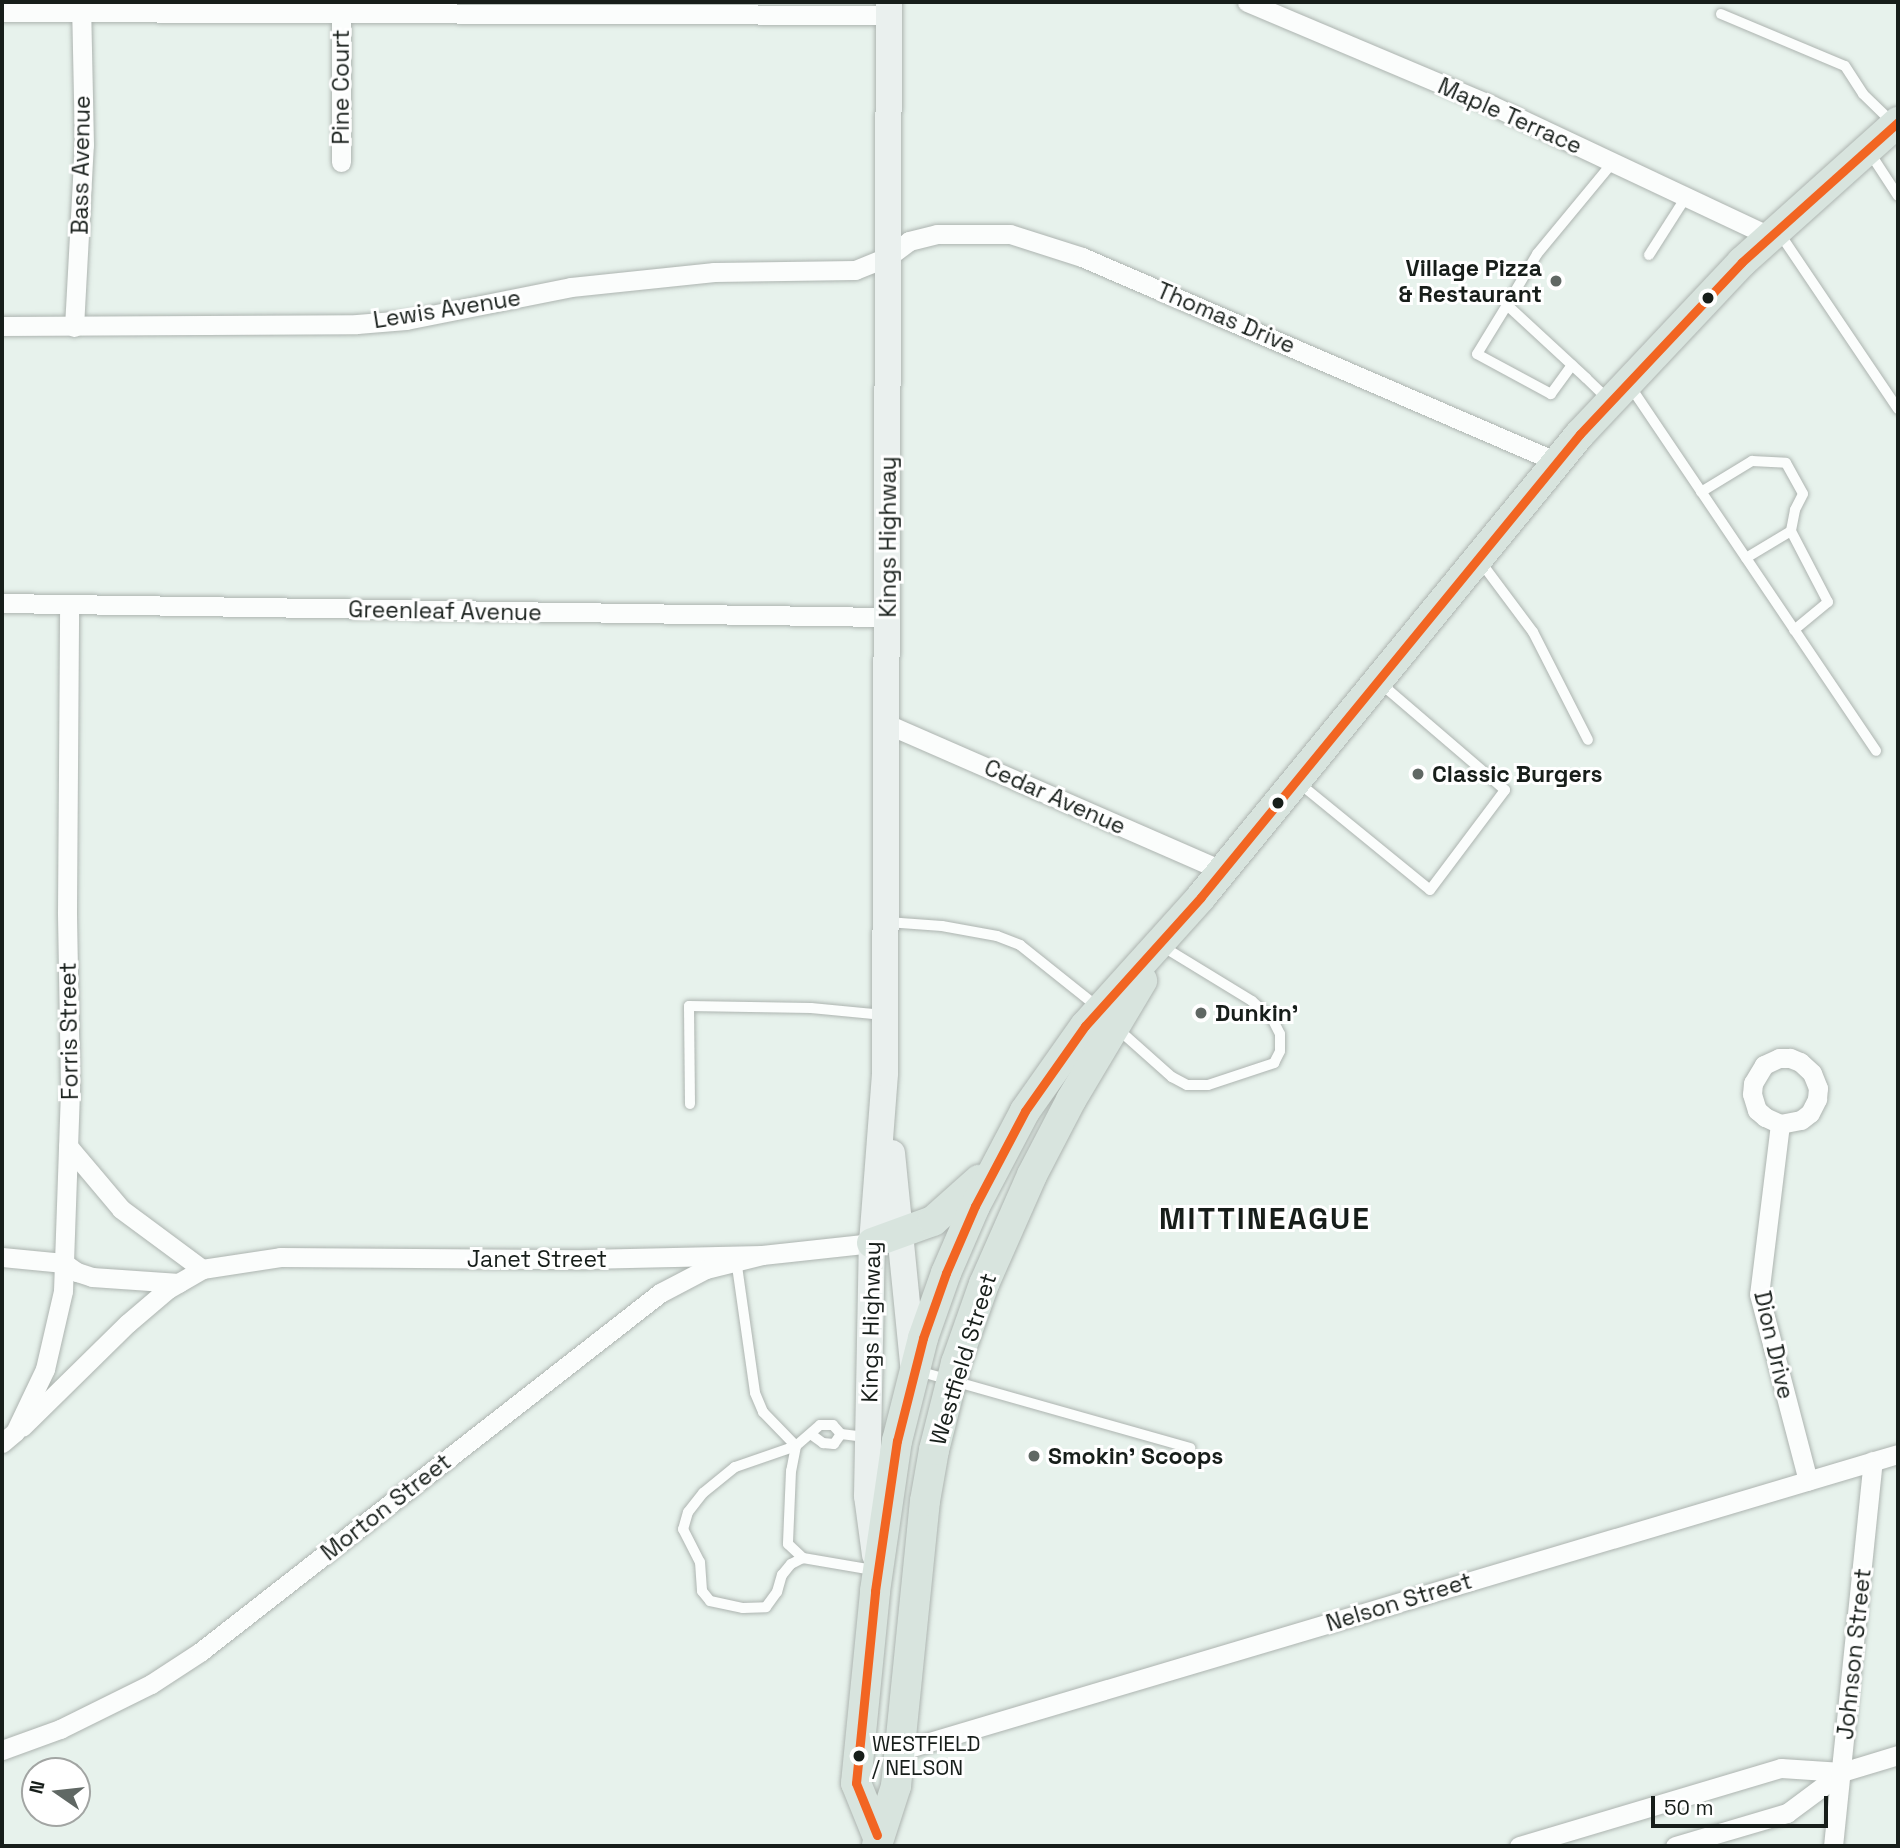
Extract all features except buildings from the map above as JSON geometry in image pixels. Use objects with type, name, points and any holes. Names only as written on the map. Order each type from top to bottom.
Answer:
[{"type":"main road","name":"Kings Highway","points":[[883,1439],[886,1239],[889,8]]},
{"type":"main road","name":"Westfield Street","points":[[877,1841],[856,1783],[877,1571],[883,1439],[914,1370],[950,1262],[1000,1156],[1044,1081],[1107,1017],[1166,938],[1557,462],[1619,392],[1742,262],[1896,124]]},
{"type":"main road","name":"Westfield Street","points":[[877,1841],[896,1786],[925,1501],[951,1380],[974,1309],[1014,1213],[1107,1017]]},
{"type":"main road","points":[[886,1239],[933,1221],[951,1208],[1000,1156]]},
{"type":"main road","name":"Kings Highway","points":[[886,1239],[914,1370]]},
{"type":"street","name":"Maple Terrace","points":[[1247,2],[1491,105],[1686,197],[1774,233]]},
{"type":"street","points":[[2,12],[81,6],[341,11],[889,8]]},
{"type":"street","name":"Bass Avenue","points":[[74,327],[84,145],[81,6]]},
{"type":"street","name":"Pine Court","points":[[341,11],[341,162]]},
{"type":"street","name":"Thomas Drive","points":[[888,257],[909,241],[937,234],[1010,234],[1042,242],[1557,462]]},
{"type":"street","name":"Lewis Avenue","points":[[2,326],[357,324],[405,320],[571,287],[714,272],[833,273],[859,270],[888,257]]},
{"type":"street","name":"Greenleaf Avenue","points":[[2,604],[888,617]]},
{"type":"street","name":"Forris Street","points":[[8,1437],[50,1356],[61,1314],[68,1146],[69,604]]},
{"type":"street","name":"Cedar Avenue","points":[[887,724],[1223,870]]},
{"type":"street","name":"Dion Drive","points":[[1780,1124],[1759,1294],[1808,1481]]},
{"type":"street","points":[[68,1146],[121,1209],[202,1269]]},
{"type":"street","name":"Janet Street","points":[[8,1437],[128,1323],[179,1283],[202,1269],[280,1257],[736,1258],[886,1239]]},
{"type":"street","points":[[2,1256],[64,1263],[77,1272],[92,1277],[179,1283]]},
{"type":"street","name":"Morton Street","points":[[2,1749],[38,1738],[105,1708],[151,1684],[191,1658],[660,1293],[706,1269],[736,1258]]},
{"type":"street","name":"Nelson Street","points":[[899,1751],[1898,1454]]},
{"type":"street","name":"Johnson Street","points":[[1833,1846],[1873,1461]]},
{"type":"street","points":[[1675,1846],[1787,1814],[1842,1772],[1898,1755]]},
{"type":"street","points":[[1520,1846],[1781,1768],[1842,1772]]},
{"type":"lane","points":[[1721,14],[1845,66],[1863,94],[1896,124]]},
{"type":"lane","points":[[1868,149],[1898,196]]},
{"type":"lane","points":[[1572,365],[1551,394],[1477,354],[1536,254],[1613,162]]},
{"type":"lane","points":[[1649,254],[1686,197]]},
{"type":"lane","points":[[1774,233],[1898,409]]},
{"type":"lane","points":[[1507,305],[1572,365],[1619,392],[1701,492],[1876,751]]},
{"type":"lane","points":[[1701,492],[1752,461],[1786,463],[1803,494],[1794,510],[1791,531],[1828,602],[1794,630]]},
{"type":"lane","points":[[1746,558],[1791,531]]},
{"type":"lane","points":[[1478,558],[1534,632],[1588,740]]},
{"type":"lane","points":[[1296,781],[1430,890],[1504,790],[1377,681]]},
{"type":"lane","points":[[886,922],[942,926],[997,936],[1020,945],[1107,1017],[1172,1077],[1187,1085],[1208,1085],[1274,1063],[1280,1051],[1280,1034],[1273,1020],[1252,1001],[1166,938]]},
{"type":"lane","points":[[690,1104],[689,1006],[811,1008],[886,1015]]},
{"type":"lane","points":[[736,1258],[755,1393],[764,1412],[796,1446]]},
{"type":"lane","points":[[914,1370],[1190,1448]]},
{"type":"lane","points":[[803,1558],[791,1564],[782,1575],[777,1591],[766,1607],[743,1608],[710,1601],[702,1591],[700,1562],[683,1529],[688,1512],[703,1493],[735,1466],[796,1446],[812,1435],[820,1425],[833,1425],[841,1434],[883,1439]]},
{"type":"lane","points":[[812,1435],[823,1443],[834,1444],[841,1434]]},
{"type":"lane","points":[[796,1446],[791,1471],[788,1544],[803,1558],[877,1571]]},
{"type":"transit line","points":[[877,1835],[856,1783],[875,1591],[897,1441],[923,1338],[946,1273],[975,1206],[1025,1111],[1085,1026],[1201,897],[1580,434],[1742,262],[1898,122]]},
{"type":"place","name":"Village Pizza & Restaurant","points":[[1556,281]]},
{"type":"place","name":"Classic Burgers","points":[[1418,774]]},
{"type":"place","name":"Dunkin'","points":[[1201,1013]]},
{"type":"place","name":"Smokin' Scoops","points":[[1034,1456]]},
{"type":"place","name":"WESTFIELD / NELSON","points":[[859,1756]]},
{"type":"district","name":"MITTINEAGUE","points":[[1265,1219]]}]
